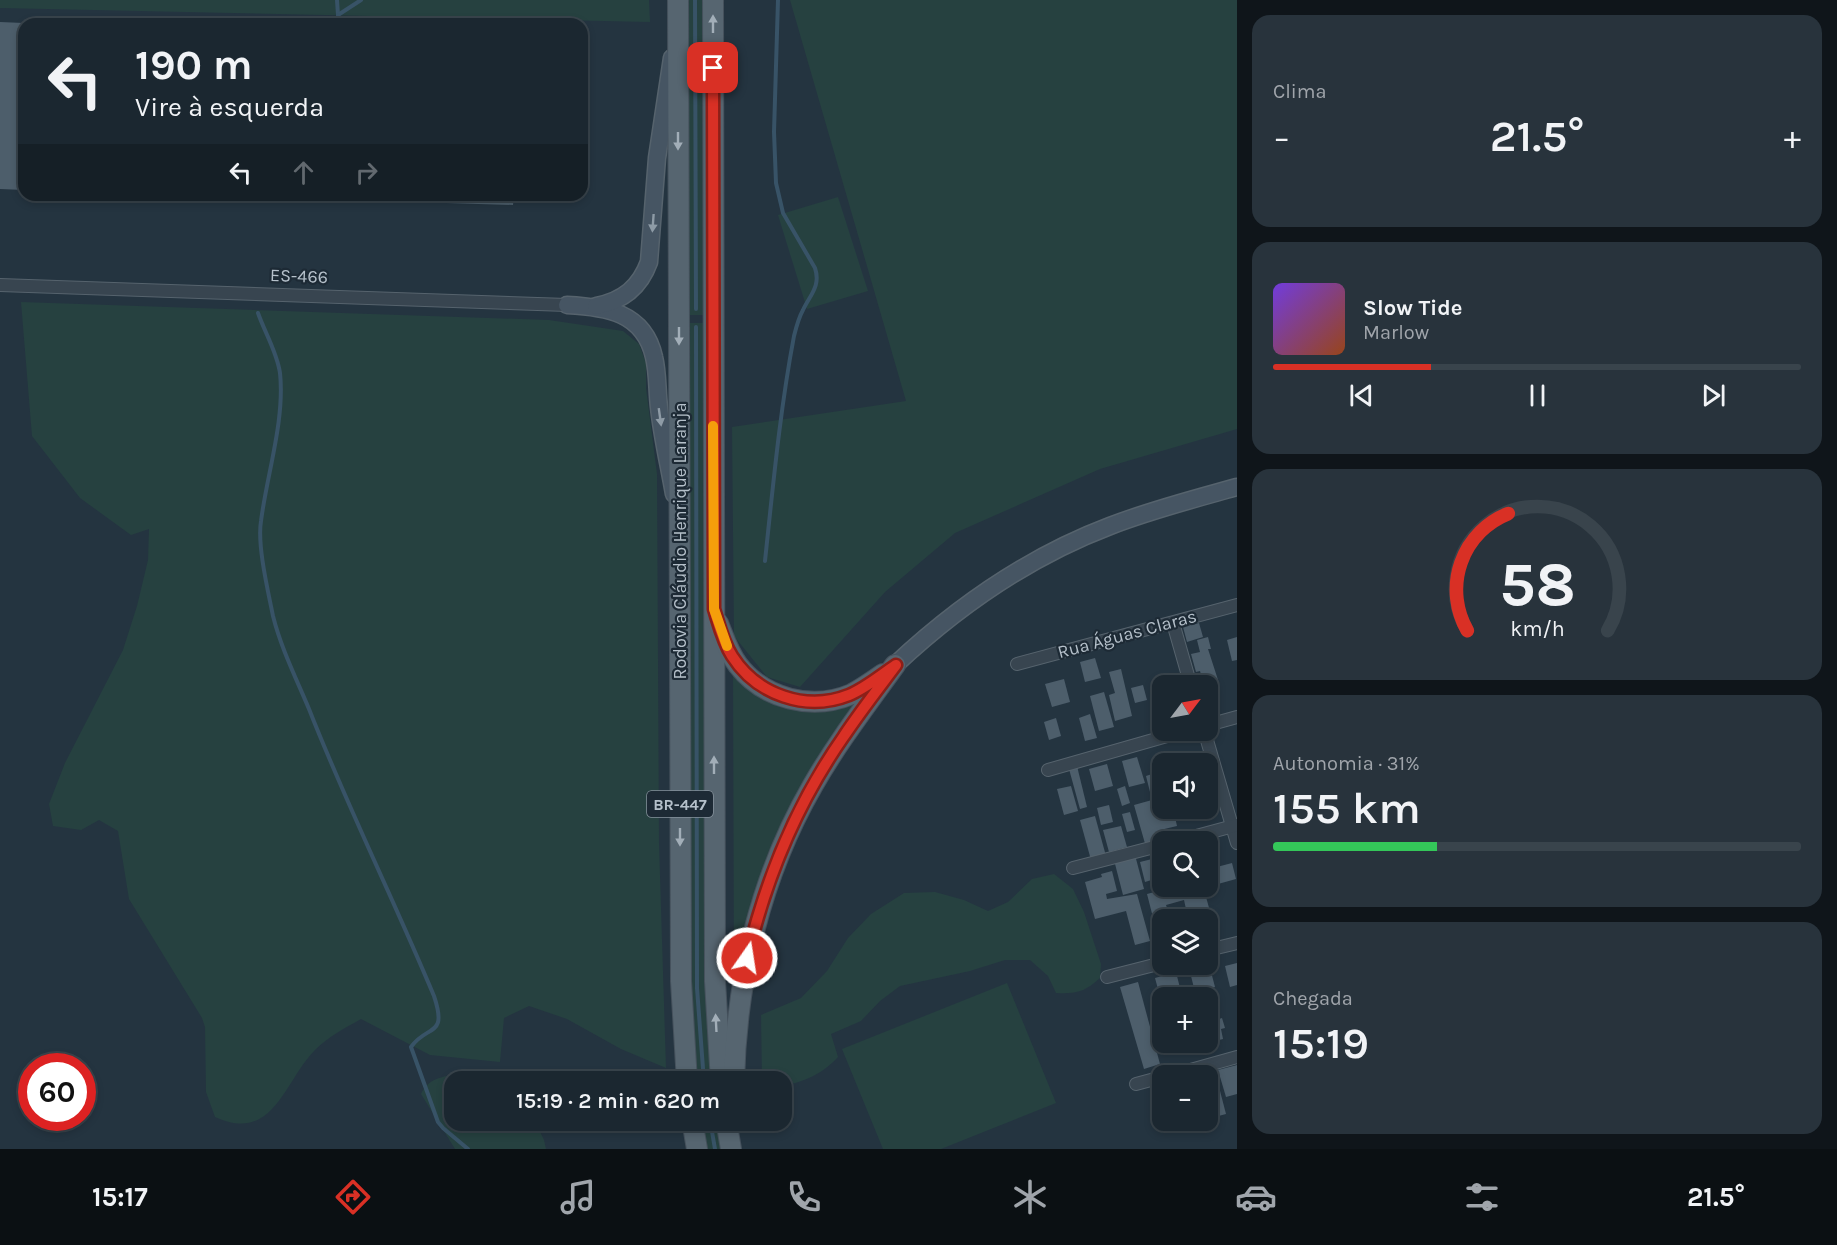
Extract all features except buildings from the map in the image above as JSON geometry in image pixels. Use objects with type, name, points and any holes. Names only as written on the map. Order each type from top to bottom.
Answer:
[{"type":"main road","name":"Rodovia Cláudio Henrique Laranja","points":[[712,0],[715,981],[720,1071]]},
{"type":"main road","name":"Rodovia Cláudio Henrique Laranja","points":[[678,10],[681,981],[686,1071]]},
{"type":"main road","points":[[714,609],[726,644],[738,664],[754,681],[786,698],[812,702],[838,698],[862,688],[896,665]]},
{"type":"main road","points":[[735,1071],[738,1019],[745,968],[754,928],[773,870],[797,814],[817,778],[844,735],[896,665]]},
{"type":"main road","points":[[694,1131],[697,1149]]},
{"type":"main road","points":[[728,1131],[731,1149]]},
{"type":"main road","points":[[736,1131],[737,1149]]},
{"type":"street","name":"ES-466","points":[[596,306],[616,301],[633,289],[645,272],[649,261],[661,130],[678,10]]},
{"type":"street","name":"ES-466","points":[[0,285],[606,308],[624,316],[640,328],[651,345],[656,364],[659,411],[680,527]]},
{"type":"street","points":[[896,665],[927,636],[969,603],[1051,552],[1130,519],[1237,487]]},
{"type":"street","name":"Rua Águas Claras","points":[[1017,664],[1237,605]]},
{"type":"street","points":[[1173,623],[1188,675]]},
{"type":"street","points":[[1218,722],[1237,717]]},
{"type":"street","points":[[1048,770],[1152,740]]},
{"type":"street","points":[[1208,741],[1235,825],[1237,843]]},
{"type":"street","points":[[1213,831],[1235,825]]},
{"type":"street","points":[[1072,868],[1152,848]]},
{"type":"street","points":[[1218,948],[1237,943]]},
{"type":"street","points":[[1107,977],[1152,966]]},
{"type":"street","points":[[1208,1065],[1237,1057]]},
{"type":"street","points":[[1136,1084],[1152,1080]]},
{"type":"green space","points":[[0,0],[649,0],[650,22],[588,21],[588,18],[464,18],[0,8]]},
{"type":"green space","points":[[685,0],[705,0],[706,315],[685,315]]},
{"type":"green space","points":[[790,0],[1237,0],[1237,429],[1100,469],[955,533],[885,592],[800,687],[767,677],[734,636],[732,427],[906,401]]},
{"type":"green space","points":[[838,197],[868,291],[807,309],[778,215]]},
{"type":"green space","points":[[21,302],[549,320],[623,331],[639,344],[646,363],[646,388],[657,474],[659,843],[666,1068],[621,1049],[567,1019],[529,1006],[504,1018],[500,1062],[430,1055],[361,1019],[331,1037],[315,1050],[276,1105],[264,1116],[251,1122],[235,1123],[215,1117],[206,1092],[205,1027],[202,1018],[129,899],[118,831],[99,820],[81,830],[53,826],[49,804],[65,763],[123,650],[148,560],[149,529],[131,535],[80,498],[32,436]]},
{"type":"green space","points":[[685,323],[705,323],[714,1071],[692,1071]]},
{"type":"green space","points":[[733,668],[763,694],[865,696],[831,741],[734,993]]},
{"type":"green space","points":[[1054,874],[1073,889],[1084,912],[1101,964],[1100,978],[1090,986],[1075,992],[1056,993],[1048,976],[1030,960],[1005,960],[970,971],[900,986],[880,1001],[861,1021],[831,1034],[838,1057],[819,1073],[792,1084],[792,1071],[762,1071],[761,1015],[801,998],[827,971],[848,938],[871,914],[904,893],[935,892],[964,900],[988,911],[1008,902],[1032,879]]},
{"type":"green space","points":[[1007,983],[1056,1103],[941,1149],[883,1149],[842,1049]]},
{"type":"green space","points":[[444,1077],[444,1131],[540,1131],[546,1149],[455,1149],[421,1094],[427,1085]]},
{"type":"green space","points":[[701,1131],[721,1131],[725,1149],[704,1149]]},
{"type":"waterway","points":[[337,0],[338,15]]},
{"type":"waterway","points":[[338,15],[361,0]]},
{"type":"waterway","points":[[695,0],[696,309]]},
{"type":"waterway","points":[[765,561],[781,420],[794,336],[800,316],[817,280],[815,268],[783,213],[776,183],[774,132],[778,0]]},
{"type":"waterway","points":[[258,313],[274,350],[280,373],[278,428],[260,531],[264,568],[276,628],[324,745],[434,996],[439,1018],[437,1025],[411,1047],[438,1122],[468,1149]]},
{"type":"waterway","points":[[696,327],[697,988],[703,1071]]},
{"type":"waterway","points":[[712,1131],[715,1149]]},
{"type":"slow traffic","points":[[713,426],[714,609],[727,646]]},
{"type":"route","points":[[713,68],[714,609],[726,644],[738,664],[754,681],[786,698],[812,702],[838,698],[862,688],[896,665],[827,760],[797,814],[773,870],[747,958]]}]
